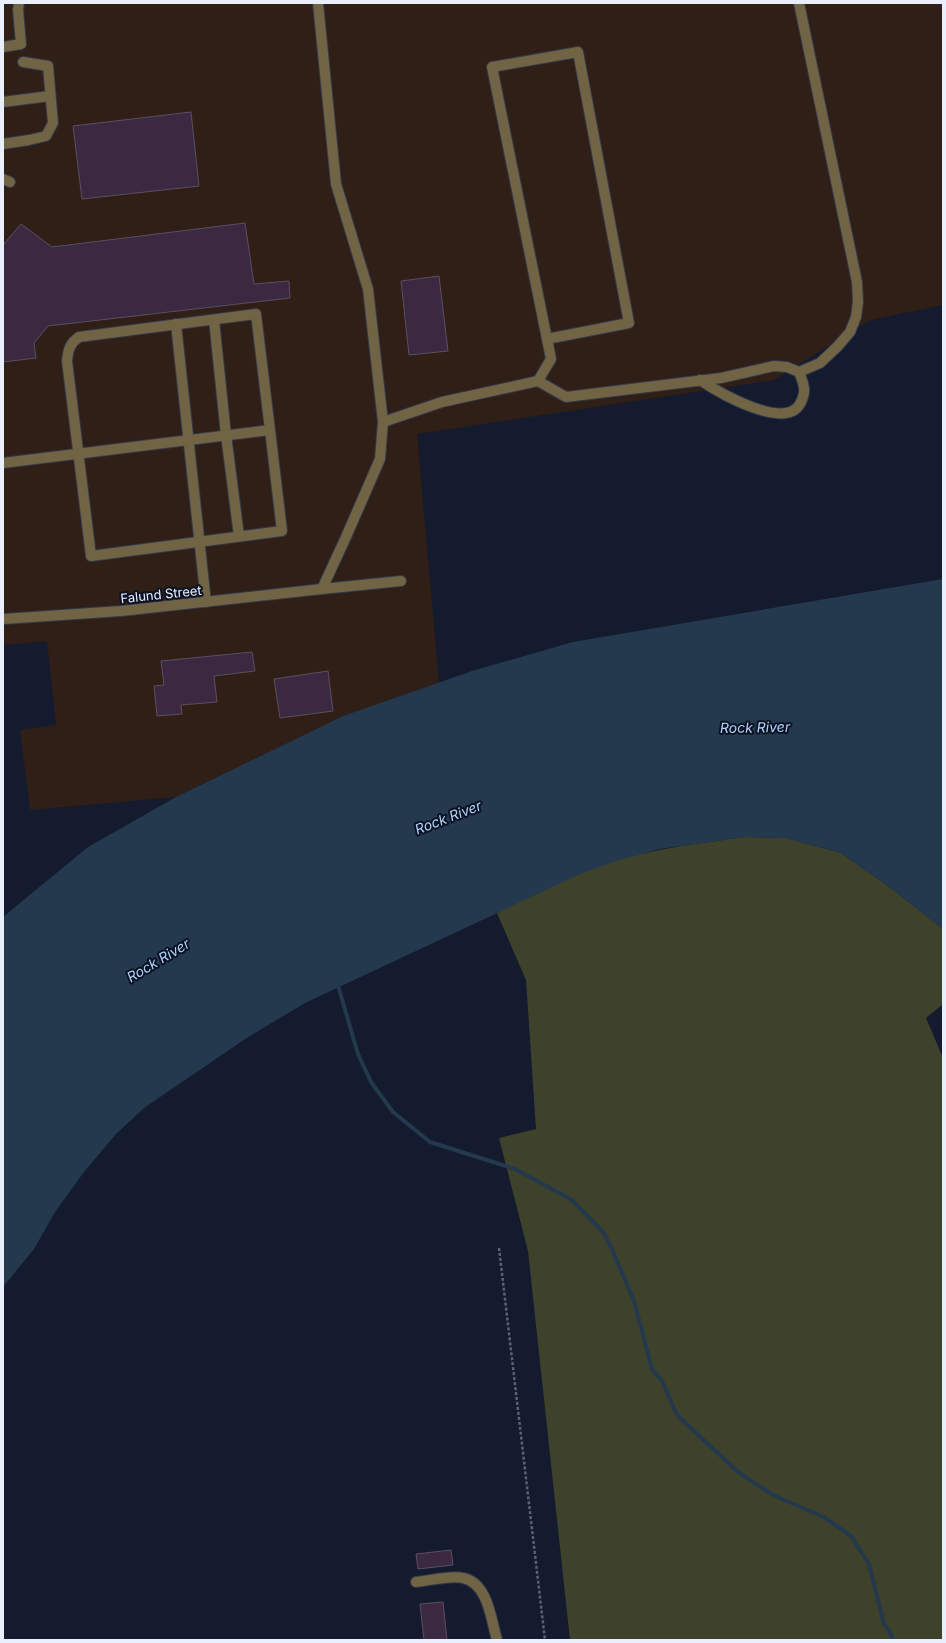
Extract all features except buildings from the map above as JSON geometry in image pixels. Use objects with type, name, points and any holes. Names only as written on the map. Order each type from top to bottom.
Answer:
[{"type":"street","points":[[3,47],[21,44],[18,10],[19,3]]},
{"type":"street","points":[[318,3],[336,184],[368,289],[383,422],[380,459],[322,588]]},
{"type":"street","points":[[538,381],[547,388],[566,397],[722,378],[774,366],[787,367],[799,372],[820,363],[850,332],[856,317],[858,302],[857,282],[799,3]]},
{"type":"street","points":[[383,422],[442,402],[538,381],[550,359],[546,339],[492,67],[578,52],[630,323],[546,339]]},
{"type":"street","points":[[3,144],[46,136],[53,123],[48,66],[23,62]]},
{"type":"street","points":[[3,102],[50,96]]},
{"type":"street","points":[[256,314],[282,531],[91,556],[67,360],[69,349],[73,341],[79,337],[214,320],[256,314]]},
{"type":"street","points":[[214,320],[226,435],[239,536]]},
{"type":"street","points":[[176,324],[206,602]]},
{"type":"street","points":[[700,380],[716,390],[763,411],[771,413],[787,413],[798,407],[805,390],[799,372]]},
{"type":"street","points":[[3,463],[270,430]]},
{"type":"street","name":"Falund Street","points":[[3,619],[121,611],[322,588],[401,581]]},
{"type":"street","points":[[416,1582],[462,1578],[473,1582],[483,1594],[497,1640]]},
{"type":"path","points":[[499,1248],[545,1640]]},
{"type":"shaded area","points":[[3,3],[943,3],[943,305],[870,320],[774,380],[417,434],[439,683],[343,716],[176,797],[30,810],[20,730],[56,725],[47,641],[3,645]]},
{"type":"green space","points":[[745,837],[786,838],[841,853],[892,889],[943,929],[943,1004],[926,1018],[943,1058],[943,1640],[570,1640],[528,1251],[499,1138],[536,1129],[526,980],[497,913],[571,877],[617,860],[665,849]]},
{"type":"water","name":"Rock River","points":[[943,579],[943,929],[892,889],[841,853],[786,838],[745,837],[660,849],[616,861],[578,875],[305,1003],[248,1037],[144,1108],[116,1134],[84,1172],[55,1212],[34,1249],[3,1287],[3,917],[88,847],[176,797],[343,716],[472,671],[573,642]]},
{"type":"waterway","points":[[337,982],[358,1054],[371,1082],[393,1112],[430,1142],[515,1169],[572,1200],[603,1232],[634,1301],[652,1369],[662,1381],[677,1415],[738,1472],[773,1495],[824,1517],[851,1536],[869,1564],[884,1624],[889,1630],[893,1640]]}]
